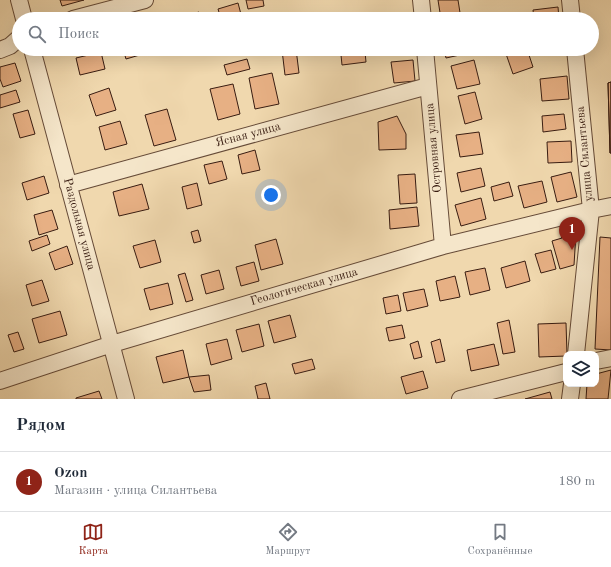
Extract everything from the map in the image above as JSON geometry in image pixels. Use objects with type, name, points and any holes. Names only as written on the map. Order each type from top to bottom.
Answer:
[{"type":"street","points":[[19,0],[22,12]]},
{"type":"street","points":[[99,12],[145,0]]},
{"type":"street","points":[[421,0],[422,12]]},
{"type":"street","points":[[570,0],[571,12]]},
{"type":"street","points":[[0,50],[12,44]]},
{"type":"street","name":"Раздольная улица","points":[[34,56],[126,399]]},
{"type":"street","name":"Островная улица","points":[[426,56],[443,246]]},
{"type":"street","name":"улица Силантьева","points":[[576,56],[590,210],[576,351]]},
{"type":"street","name":"Ясная улица","points":[[68,185],[428,86]]},
{"type":"street","name":"Геологическая улица","points":[[0,380],[112,344],[443,246],[611,206]]},
{"type":"street","points":[[599,360],[611,358]]},
{"type":"street","points":[[460,399],[563,373]]},
{"type":"street","points":[[570,399],[572,387]]},
{"type":"building","points":[[60,0],[84,0],[62,6]]},
{"type":"building","points":[[246,0],[263,0],[264,6],[248,9]]},
{"type":"building","points":[[438,0],[458,0],[460,12],[440,12]]},
{"type":"building","points":[[238,3],[240,12],[219,12],[218,9]]},
{"type":"building","points":[[558,7],[558,12],[533,12],[533,10]]},
{"type":"building","points":[[84,56],[102,56],[105,69],[80,75],[76,58]]},
{"type":"building","points":[[125,56],[136,56],[126,59]]},
{"type":"building","points":[[283,56],[297,56],[299,73],[285,75]]},
{"type":"building","points":[[341,56],[365,56],[366,62],[342,65]]},
{"type":"building","points":[[507,56],[529,56],[533,67],[513,74]]},
{"type":"building","points":[[247,59],[250,69],[227,75],[224,65]]},
{"type":"building","points":[[413,60],[415,81],[394,83],[391,62]]},
{"type":"building","points":[[474,60],[480,84],[457,89],[451,66]]},
{"type":"building","points":[[15,63],[21,81],[3,87],[0,79],[0,67]]},
{"type":"building","points":[[272,73],[279,104],[255,109],[249,78]]},
{"type":"building","points":[[567,76],[569,99],[542,101],[540,79]]},
{"type":"building","points":[[611,82],[611,153],[610,153],[608,83]]},
{"type":"building","points":[[611,82],[611,153],[610,153],[608,83]]},
{"type":"building","points":[[233,84],[240,114],[218,120],[210,89]]},
{"type":"building","points":[[109,88],[116,110],[96,116],[89,95]]},
{"type":"building","points":[[16,90],[20,102],[0,108],[0,95]]},
{"type":"building","points":[[475,92],[482,119],[465,124],[458,96]]},
{"type":"building","points":[[167,109],[176,140],[154,146],[145,115]]},
{"type":"building","points":[[28,110],[35,134],[20,138],[13,114]]},
{"type":"building","points":[[564,114],[566,129],[543,132],[542,116]]},
{"type":"building","points":[[397,116],[406,134],[406,149],[379,150],[378,122]]},
{"type":"building","points":[[120,121],[127,144],[105,150],[99,127]]},
{"type":"building","points":[[479,132],[483,154],[460,157],[456,135]]},
{"type":"building","points":[[571,141],[572,162],[548,163],[547,142]]},
{"type":"building","points":[[255,150],[260,170],[242,174],[238,155]]},
{"type":"building","points":[[222,161],[227,179],[209,184],[204,165]]},
{"type":"building","points":[[481,168],[485,186],[461,192],[457,173]]},
{"type":"building","points":[[571,172],[577,197],[557,202],[551,177]]},
{"type":"building","points":[[415,174],[417,203],[400,204],[398,175]]},
{"type":"building","points":[[44,176],[49,193],[27,200],[22,183]]},
{"type":"building","points":[[542,181],[547,202],[524,208],[518,186]]},
{"type":"building","points":[[509,182],[513,196],[494,201],[491,187]]},
{"type":"building","points":[[197,183],[202,205],[187,209],[182,187]]},
{"type":"building","points":[[142,184],[149,209],[119,216],[113,192]]},
{"type":"building","points":[[481,198],[486,219],[461,226],[455,205]]},
{"type":"building","points":[[417,207],[419,226],[390,229],[389,210]]},
{"type":"building","points":[[52,210],[58,229],[39,235],[34,215]]},
{"type":"building","points":[[198,230],[201,241],[194,243],[191,232]]},
{"type":"building","points":[[576,233],[574,265],[560,269],[552,241]]},
{"type":"building","points":[[47,235],[50,244],[32,251],[29,241]]},
{"type":"building","points":[[600,237],[611,238],[611,350],[595,349]]},
{"type":"building","points":[[276,239],[283,264],[261,270],[255,245]]},
{"type":"building","points":[[155,240],[161,262],[140,268],[133,246]]},
{"type":"building","points":[[67,246],[73,264],[55,270],[49,253]]},
{"type":"building","points":[[551,250],[556,269],[541,273],[535,254]]},
{"type":"building","points":[[525,261],[530,281],[506,288],[501,268]]},
{"type":"building","points":[[254,262],[259,281],[241,286],[236,267]]},
{"type":"building","points":[[485,268],[490,290],[470,295],[465,272]]},
{"type":"building","points":[[219,270],[224,289],[206,294],[201,275]]},
{"type":"building","points":[[185,273],[193,300],[186,302],[178,275]]},
{"type":"building","points":[[455,276],[460,297],[440,301],[436,281]]},
{"type":"building","points":[[42,280],[49,301],[32,306],[26,285]]},
{"type":"building","points":[[168,283],[173,304],[150,310],[144,289]]},
{"type":"building","points":[[424,289],[428,306],[407,311],[403,293]]},
{"type":"building","points":[[398,295],[401,311],[386,314],[383,298]]},
{"type":"building","points":[[60,311],[67,335],[39,343],[32,319]]},
{"type":"building","points":[[290,315],[296,337],[274,343],[268,321]]},
{"type":"building","points":[[509,320],[515,352],[503,354],[497,323]]},
{"type":"building","points":[[566,323],[567,351],[563,351],[563,356],[539,357],[538,324]]},
{"type":"building","points":[[259,324],[264,346],[242,352],[236,330]]},
{"type":"building","points":[[402,325],[405,338],[389,341],[386,328]]},
{"type":"building","points":[[18,332],[24,349],[14,352],[8,335]]},
{"type":"building","points":[[227,339],[232,359],[211,365],[206,344]]},
{"type":"building","points":[[440,339],[445,361],[436,363],[431,342]]},
{"type":"building","points":[[418,341],[422,357],[414,359],[410,344]]},
{"type":"building","points":[[494,344],[499,365],[471,371],[467,350]]},
{"type":"building","points":[[183,350],[189,377],[163,383],[156,357]]},
{"type":"building","points":[[312,359],[315,369],[295,374],[292,364]]},
{"type":"building","points":[[611,370],[608,399],[586,399],[587,387],[599,387],[599,373]]},
{"type":"building","points":[[423,371],[428,388],[406,394],[401,377]]},
{"type":"building","points":[[209,375],[211,390],[194,392],[189,377]]},
{"type":"building","points":[[266,383],[270,399],[258,399],[255,386]]},
{"type":"building","points":[[99,391],[102,399],[76,399],[76,398]]},
{"type":"building","points":[[550,392],[552,399],[525,399]]},
{"type":"place","name":"Ozon","points":[[572,250]]}]
